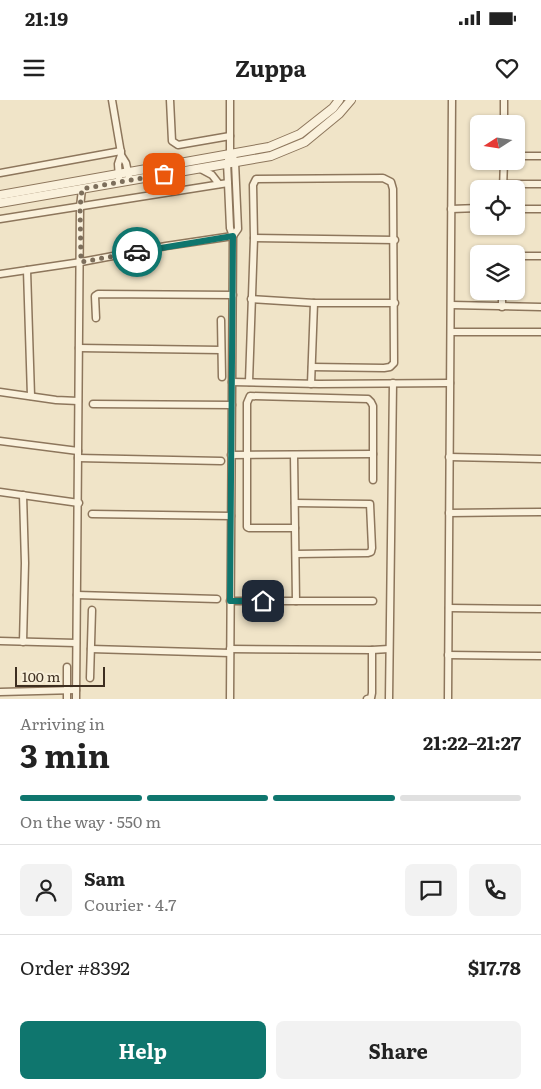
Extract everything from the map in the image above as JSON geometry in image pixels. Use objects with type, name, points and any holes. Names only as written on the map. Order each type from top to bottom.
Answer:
[{"type":"street","points":[[112,100],[121,153],[126,163],[129,181]]},
{"type":"street","points":[[170,100],[172,141],[178,145],[230,136]]},
{"type":"street","points":[[0,274],[233,236],[238,228],[230,154],[230,100]]},
{"type":"street","points":[[0,195],[269,147],[300,134],[333,108],[339,100]]},
{"type":"street","points":[[0,203],[271,156],[305,142],[339,114],[351,100]]},
{"type":"street","points":[[448,699],[452,100]]},
{"type":"street","points":[[504,100],[504,115]]},
{"type":"street","points":[[0,173],[121,153]]},
{"type":"street","points":[[120,182],[118,164],[121,153]]},
{"type":"street","points":[[525,156],[541,156]]},
{"type":"street","points":[[230,699],[233,236],[230,228],[228,182],[231,162]]},
{"type":"street","points":[[199,168],[212,175],[219,184]]},
{"type":"street","points":[[248,382],[254,238],[253,185],[256,179],[383,178],[391,182],[393,189],[395,240],[393,365],[384,368],[312,367]]},
{"type":"street","points":[[0,219],[228,182]]},
{"type":"street","points":[[525,185],[541,184]]},
{"type":"street","points":[[76,699],[80,207],[82,189]]},
{"type":"street","points":[[451,208],[470,208]]},
{"type":"street","points":[[525,208],[541,209]]},
{"type":"street","points":[[254,238],[395,240]]},
{"type":"street","points":[[525,256],[541,256]]},
{"type":"street","points":[[27,270],[31,396]]},
{"type":"street","points":[[96,318],[95,296],[98,294],[232,295]]},
{"type":"street","points":[[251,299],[314,303],[395,303]]},
{"type":"street","points":[[502,300],[502,307]]},
{"type":"street","points":[[311,384],[314,303]]},
{"type":"street","points":[[452,306],[541,307]]},
{"type":"street","points":[[221,320],[222,377]]},
{"type":"street","points":[[451,332],[541,332]]},
{"type":"street","points":[[80,348],[221,350]]},
{"type":"street","points":[[232,382],[311,384],[450,383]]},
{"type":"street","points":[[389,699],[393,383]]},
{"type":"street","points":[[0,392],[78,401]]},
{"type":"street","points":[[295,528],[247,527],[247,403],[250,396],[368,399],[373,406],[373,480]]},
{"type":"street","points":[[93,404],[232,405]]},
{"type":"street","points":[[0,442],[78,454],[221,461]]},
{"type":"street","points":[[231,454],[373,454]]},
{"type":"street","points":[[294,455],[296,601]]},
{"type":"street","points":[[449,457],[541,459]]},
{"type":"street","points":[[0,492],[78,503]]},
{"type":"street","points":[[23,495],[25,563],[23,642]]},
{"type":"street","points":[[295,503],[370,504],[371,552],[296,554]]},
{"type":"street","points":[[449,513],[541,512]]},
{"type":"street","points":[[92,514],[231,516]]},
{"type":"street","points":[[77,595],[217,599]]},
{"type":"street","points":[[230,601],[373,601]]},
{"type":"street","points":[[449,608],[541,609]]},
{"type":"street","points":[[90,678],[92,610]]},
{"type":"street","points":[[0,641],[76,643]]},
{"type":"street","points":[[91,650],[389,649]]},
{"type":"street","points":[[369,698],[372,650]]},
{"type":"street","points":[[448,655],[541,656]]},
{"type":"street","points":[[67,667],[67,699]]},
{"type":"street","points":[[0,692],[76,690]]},
{"type":"way so far","points":[[137,252],[81,262],[80,207],[82,189],[164,174]]},
{"type":"route","points":[[137,252],[233,236],[230,601],[263,601]]}]
